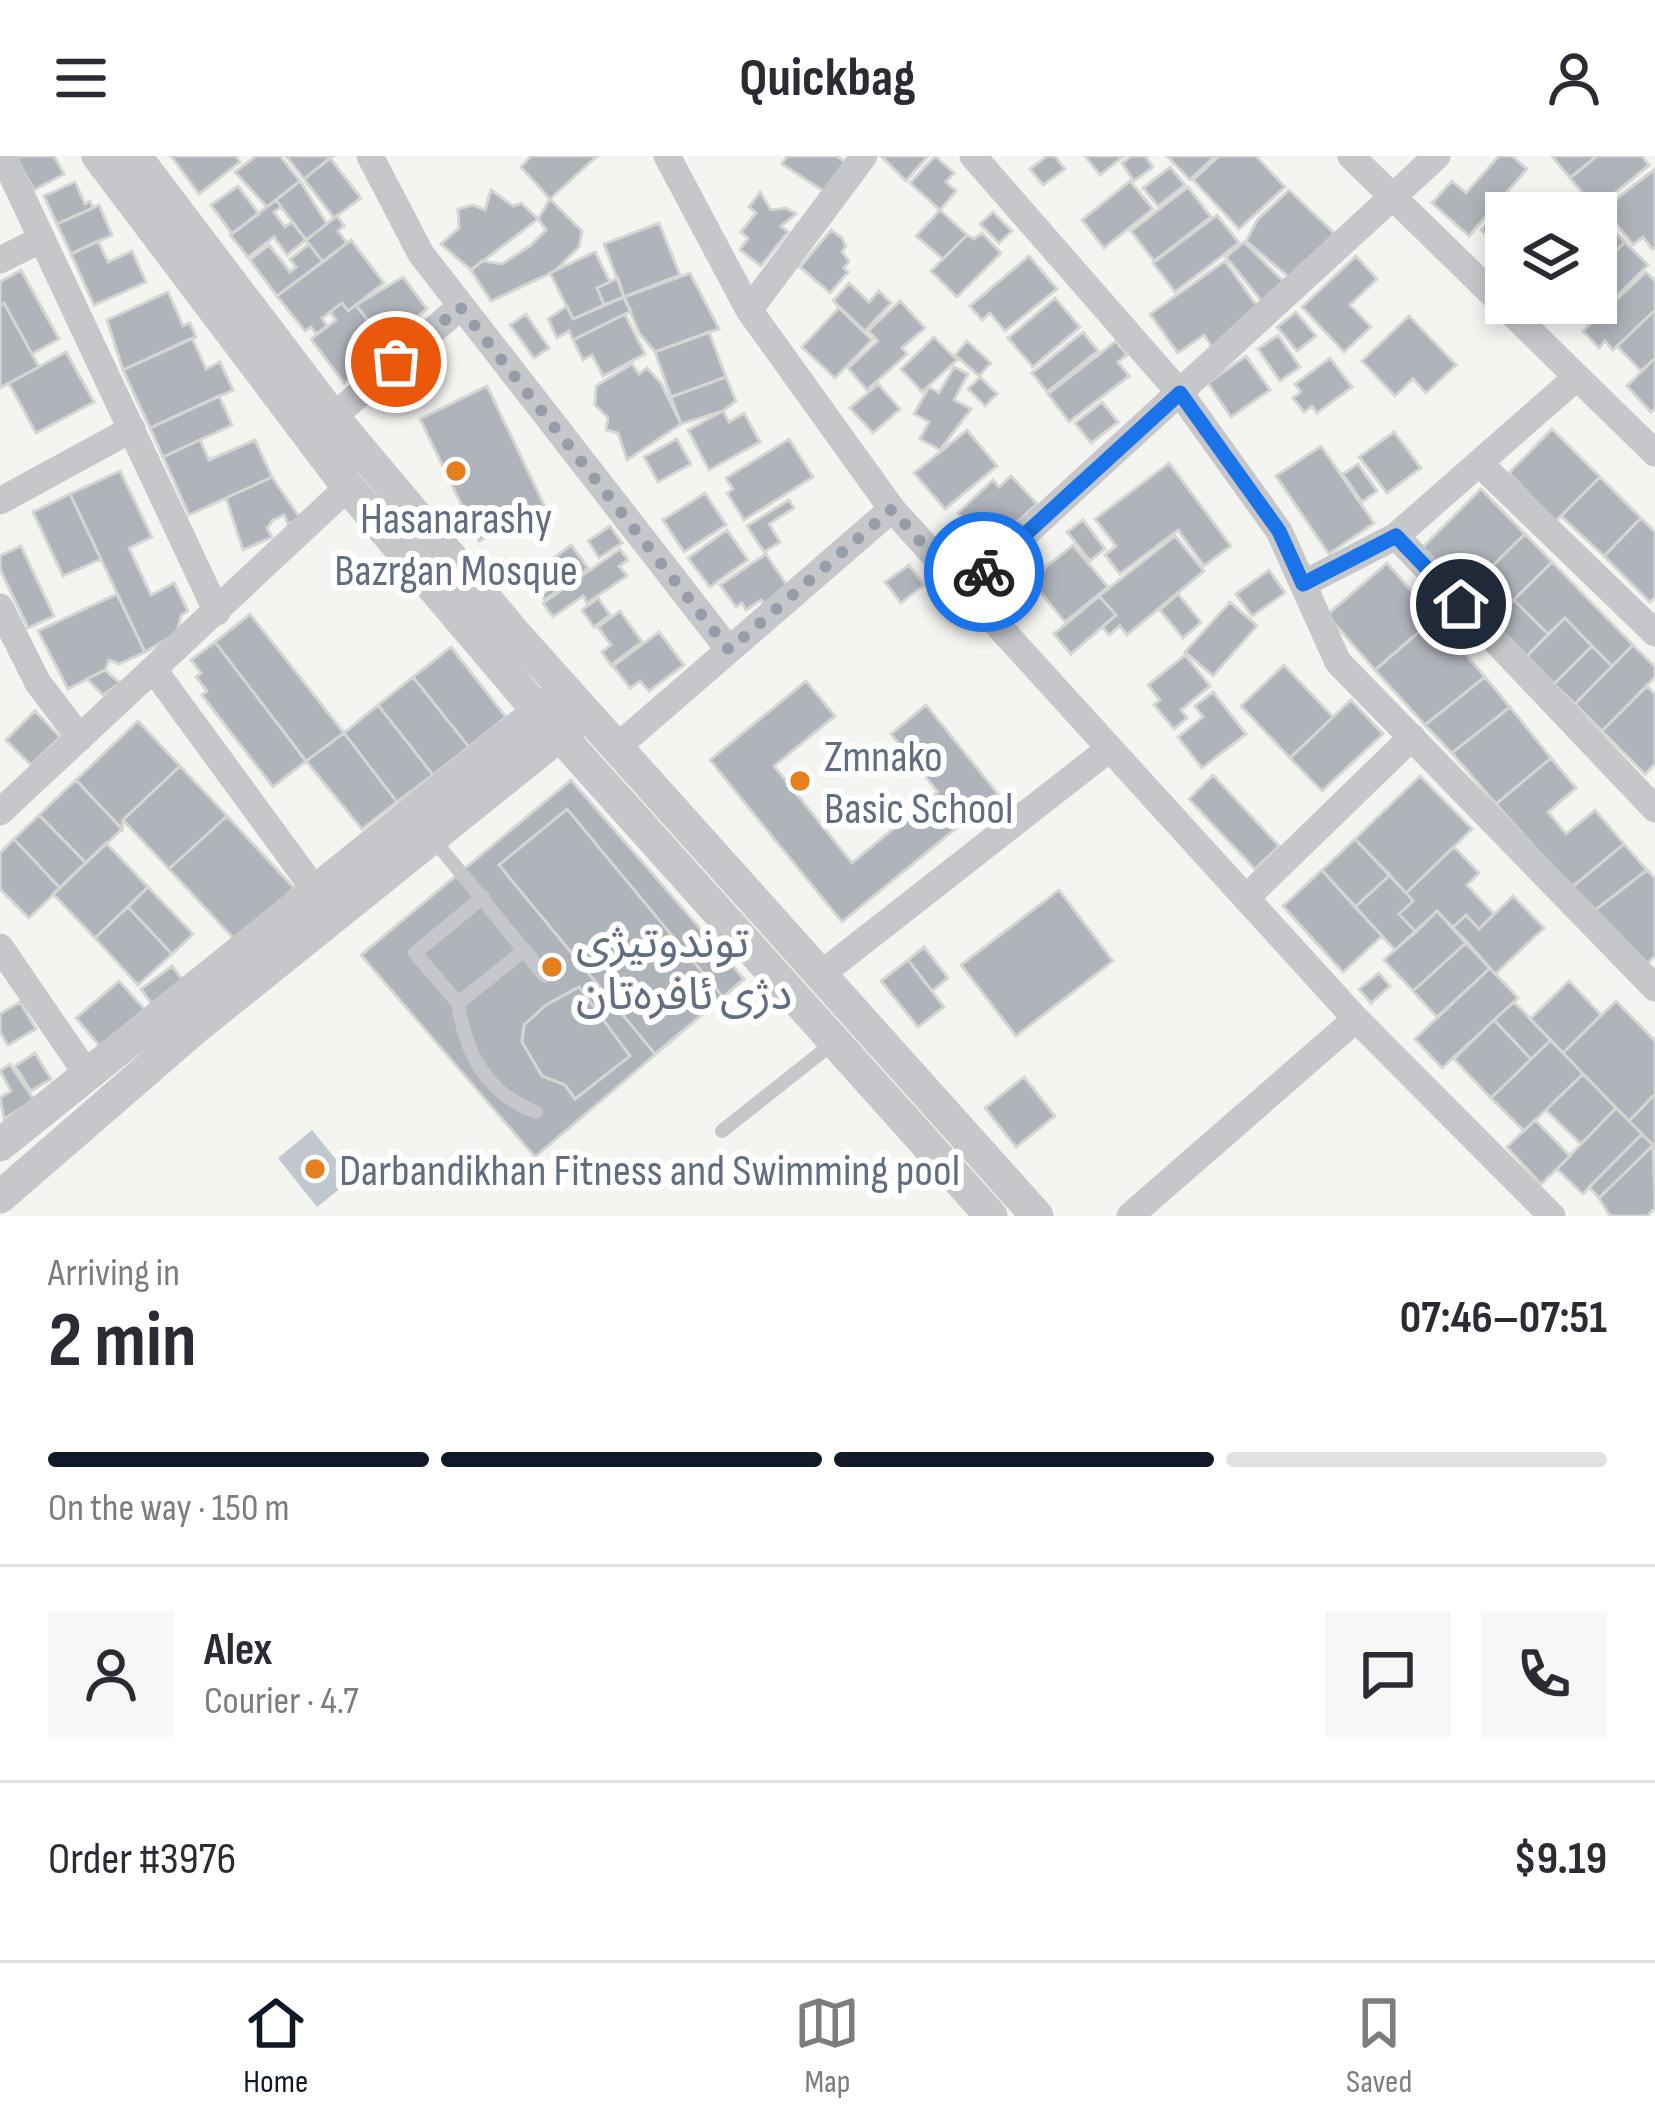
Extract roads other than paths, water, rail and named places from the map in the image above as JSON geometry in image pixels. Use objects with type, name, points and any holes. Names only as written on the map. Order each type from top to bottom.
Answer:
[{"type":"street","points":[[3,156],[217,612]]},
{"type":"street","points":[[98,156],[348,487],[562,713],[616,748],[1037,1216]]},
{"type":"street","points":[[135,156],[562,713],[832,1044],[991,1216]]},
{"type":"street","points":[[370,156],[412,239],[460,307],[729,650]]},
{"type":"street","points":[[667,156],[749,310],[892,509],[1356,1019],[1552,1216]]},
{"type":"street","points":[[749,310],[864,156]]},
{"type":"street","points":[[974,156],[1180,393],[1279,531],[1338,662],[1655,988]]},
{"type":"street","points":[[1351,156],[1655,453]]},
{"type":"street","points":[[963,591],[1395,200],[1437,156]]},
{"type":"street","points":[[0,260],[42,238]]},
{"type":"street","points":[[332,417],[460,307]]},
{"type":"street","points":[[1303,584],[1396,536],[1576,377]]},
{"type":"street","points":[[0,501],[132,430]]},
{"type":"street","points":[[1479,463],[1655,633]]},
{"type":"street","points":[[0,812],[348,487]]},
{"type":"street","points":[[616,748],[892,509]]},
{"type":"street","points":[[1396,536],[1655,809]]},
{"type":"street","points":[[0,607],[38,683],[80,738]]},
{"type":"street","points":[[154,670],[316,890]]},
{"type":"street","points":[[0,1197],[194,1030],[432,837],[562,713]]},
{"type":"street","points":[[0,1145],[85,1071],[316,890],[562,713]]},
{"type":"street","points":[[1247,897],[1412,737]]},
{"type":"street","points":[[820,975],[1109,749]]},
{"type":"street","points":[[0,947],[85,1071]]},
{"type":"street","points":[[1130,1216],[1356,1019]]},
{"type":"street","points":[[884,1099],[912,1073]]},
{"type":"lane","points":[[432,837],[544,976]]},
{"type":"lane","points":[[483,897],[415,953],[458,1003],[464,1046],[508,1102],[536,1112]]},
{"type":"lane","points":[[458,1003],[525,950]]},
{"type":"lane","points":[[722,1131],[832,1044]]},
{"type":"place","name":"Hasanarashy Bazrgan Mosque","points":[[456,471]]},
{"type":"place","name":"Zmnako Basic School","points":[[800,781]]},
{"type":"place","name":"توندوتیژی دژی ئافرەتان","points":[[552,967]]},
{"type":"place","name":"Darbandikhan Fitness and Swimming pool","points":[[315,1169]]}]
